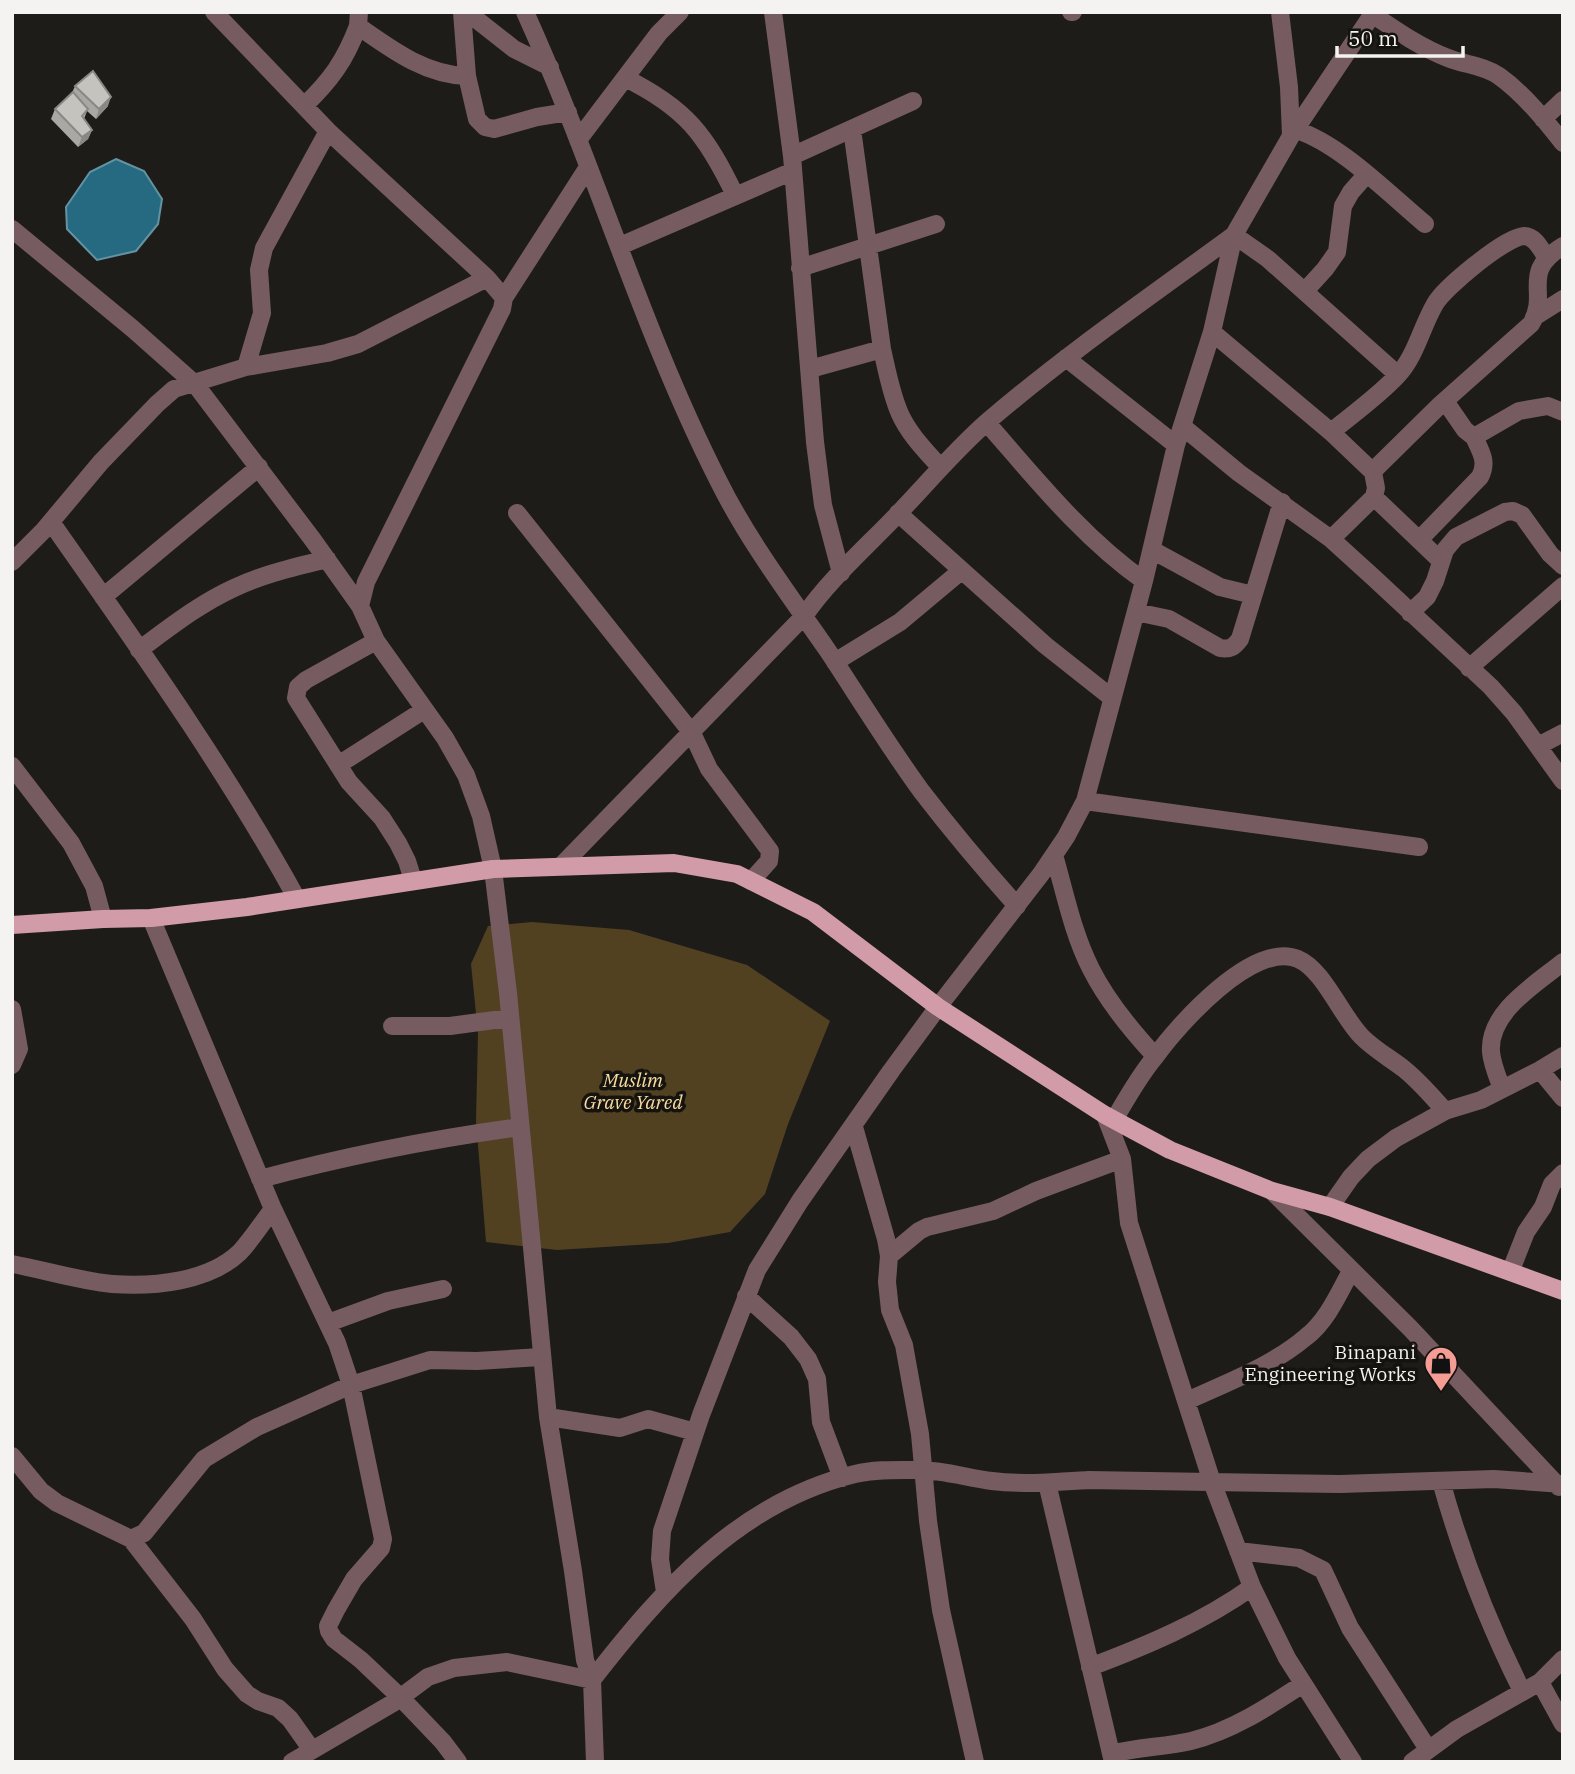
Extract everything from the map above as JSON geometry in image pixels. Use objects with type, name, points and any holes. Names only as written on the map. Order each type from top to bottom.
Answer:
[{"type":"main road","points":[[12,926],[151,918],[296,900],[493,869],[674,863],[737,874],[813,912],[938,1007],[1110,1117],[1170,1150],[1272,1191],[1330,1207],[1563,1290]]},
{"type":"street","points":[[214,12],[328,131],[487,278],[504,298]]},
{"type":"street","points":[[465,12],[514,49],[550,67]]},
{"type":"street","points":[[465,12],[467,76],[477,119],[485,127],[494,129],[568,112]]},
{"type":"street","points":[[525,12],[568,112],[682,405],[719,484],[764,561],[921,790],[975,859],[1017,906]]},
{"type":"street","points":[[578,140],[659,33],[681,12]]},
{"type":"street","points":[[772,12],[792,164],[815,442],[823,505],[841,573]]},
{"type":"street","points":[[1280,12],[1294,133]]},
{"type":"street","points":[[665,1592],[660,1559],[662,1531],[695,1432],[746,1296],[778,1234],[938,1007],[1054,855],[1085,801],[1152,550],[1176,445],[1212,332],[1234,235],[1294,133],[1373,13],[1429,50],[1452,60],[1480,66],[1499,76],[1543,119],[1563,143]]},
{"type":"street","points":[[303,106],[338,69],[349,49],[358,19],[406,58],[433,71],[450,76],[467,76]]},
{"type":"street","points":[[625,78],[660,97],[699,132],[716,156],[735,195]]},
{"type":"street","points":[[1543,119],[1563,100]]},
{"type":"street","points":[[620,246],[735,195],[852,129],[912,101]]},
{"type":"street","points":[[852,129],[882,349],[900,413],[916,440],[940,467]]},
{"type":"street","points":[[246,367],[262,313],[259,270],[264,248],[328,131]]},
{"type":"street","points":[[1294,133],[1322,141],[1425,223]]},
{"type":"street","points":[[360,606],[366,582],[502,309],[504,298],[588,167]]},
{"type":"street","points":[[1305,291],[1337,252],[1343,206],[1366,175]]},
{"type":"street","points":[[800,268],[936,224]]},
{"type":"street","points":[[12,229],[142,336],[195,384],[360,606],[376,641],[444,738],[466,775],[481,816],[493,869],[510,1018],[541,1357],[553,1457],[573,1571],[584,1660],[592,1680],[595,1762]]},
{"type":"street","points":[[1234,235],[1268,259],[1398,375]]},
{"type":"street","points":[[561,866],[804,616],[817,597],[940,467],[987,423],[1066,358],[1234,235]]},
{"type":"street","points":[[1331,432],[1398,375],[1411,355],[1436,302],[1472,267],[1523,236],[1538,244],[1546,257]]},
{"type":"street","points":[[1536,316],[1540,267],[1546,257],[1563,246]]},
{"type":"street","points":[[15,555],[51,522],[101,462],[156,404],[174,389],[246,367],[358,344],[487,278]]},
{"type":"street","points":[[1373,472],[1536,316],[1563,299]]},
{"type":"street","points":[[1212,332],[1331,432],[1373,472],[1376,488],[1370,504],[1331,539]]},
{"type":"street","points":[[810,369],[882,349]]},
{"type":"street","points":[[1066,358],[1176,445]]},
{"type":"street","points":[[1419,540],[1480,477],[1484,469],[1484,460],[1474,437],[1465,430],[1445,401]]},
{"type":"street","points":[[1474,437],[1519,411],[1548,406],[1563,412]]},
{"type":"street","points":[[987,423],[1088,537],[1144,581]]},
{"type":"street","points":[[1182,426],[1239,473],[1331,539],[1410,612],[1514,713],[1563,781]]},
{"type":"street","points":[[103,597],[259,467]]},
{"type":"street","points":[[1374,497],[1441,561]]},
{"type":"street","points":[[1136,611],[1168,619],[1220,648],[1235,646],[1240,639],[1282,502]]},
{"type":"street","points":[[1410,612],[1427,597],[1445,550],[1456,537],[1505,512],[1513,511],[1522,515],[1550,554],[1563,566]]},
{"type":"street","points":[[516,513],[692,733],[709,769],[770,851],[769,861],[751,881]]},
{"type":"street","points":[[898,513],[1045,645],[1112,698]]},
{"type":"street","points":[[51,522],[259,831],[296,900]]},
{"type":"street","points":[[1152,550],[1220,587],[1253,595]]},
{"type":"street","points":[[139,650],[195,609],[234,588],[264,575],[327,559]]},
{"type":"street","points":[[835,662],[900,622],[961,570]]},
{"type":"street","points":[[1469,668],[1563,586]]},
{"type":"street","points":[[376,641],[306,680],[298,687],[296,698],[338,765],[387,827],[407,861],[413,880]]},
{"type":"street","points":[[338,765],[424,710]]},
{"type":"street","points":[[1538,746],[1563,733]]},
{"type":"street","points":[[12,766],[71,843],[94,886],[103,919]]},
{"type":"street","points":[[1085,801],[1419,847]]},
{"type":"street","points":[[1054,855],[1078,938],[1091,968],[1120,1014],[1155,1056]]},
{"type":"street","points":[[151,918],[273,1209],[328,1323],[351,1385],[383,1539],[381,1548],[354,1579],[328,1626],[334,1639],[400,1697],[443,1742],[458,1762]]},
{"type":"street","points":[[1353,1762],[1282,1649],[1238,1551],[1129,1223],[1122,1159],[1110,1117],[1155,1056],[1189,1017],[1227,980],[1257,963],[1282,956],[1297,958],[1311,968],[1360,1035],[1380,1054],[1423,1085],[1445,1111]]},
{"type":"street","points":[[1502,1089],[1491,1055],[1491,1039],[1498,1022],[1511,1006],[1563,961]]},
{"type":"street","points":[[12,1009],[19,1049],[12,1065]]},
{"type":"street","points":[[392,1026],[450,1026],[510,1018]]},
{"type":"street","points":[[1330,1207],[1351,1177],[1368,1159],[1396,1138],[1445,1111],[1481,1100],[1563,1056]]},
{"type":"street","points":[[1540,1070],[1563,1098]]},
{"type":"street","points":[[260,1179],[312,1164],[431,1139],[520,1127]]},
{"type":"street","points":[[854,1127],[889,1256],[887,1282],[890,1310],[904,1346],[920,1434],[928,1521],[941,1610],[975,1762]]},
{"type":"street","points":[[889,1256],[927,1227],[993,1211],[1036,1191],[1122,1159]]},
{"type":"street","points":[[1511,1270],[1526,1232],[1543,1207],[1552,1184],[1563,1172]]},
{"type":"street","points":[[1272,1191],[1410,1328],[1560,1486]]},
{"type":"street","points":[[12,1264],[111,1284],[143,1284],[190,1278],[215,1269],[239,1252],[273,1209]]},
{"type":"street","points":[[1187,1401],[1265,1365],[1308,1336],[1331,1307],[1351,1270]]},
{"type":"street","points":[[328,1323],[388,1301],[443,1289]]},
{"type":"street","points":[[746,1296],[791,1337],[808,1359],[817,1380],[821,1422],[842,1478]]},
{"type":"street","points":[[131,1539],[144,1533],[204,1459],[257,1427],[351,1385],[430,1360],[477,1361],[541,1357]]},
{"type":"street","points":[[548,1417],[620,1429],[648,1419],[695,1432]]},
{"type":"street","points":[[12,1456],[41,1491],[57,1503],[131,1539],[193,1619],[225,1669],[247,1694],[278,1708],[290,1719],[312,1750]]},
{"type":"street","points":[[592,1680],[621,1641],[665,1592],[714,1546],[782,1502],[824,1483],[857,1474],[923,1470],[994,1481],[1046,1483],[1088,1480],[1340,1484],[1494,1479],[1560,1486]]},
{"type":"street","points":[[1441,1481],[1474,1587],[1522,1691]]},
{"type":"street","points":[[1046,1483],[1112,1758],[1213,1734],[1254,1714],[1303,1684]]},
{"type":"street","points":[[1238,1551],[1299,1558],[1323,1570],[1350,1628],[1428,1749]]},
{"type":"street","points":[[1090,1667],[1201,1619],[1252,1587]]},
{"type":"street","points":[[1412,1762],[1457,1728],[1540,1682],[1563,1659]]},
{"type":"street","points":[[292,1762],[394,1703],[428,1677],[454,1668],[507,1662],[592,1680]]},
{"type":"street","points":[[1540,1682],[1563,1724]]},
{"type":"green space","name":"Muslim Grave Yared","points":[[532,922],[629,930],[747,965],[830,1021],[788,1124],[765,1194],[730,1232],[668,1243],[557,1250],[486,1242],[476,1121],[478,1033],[471,964],[488,926]]},
{"type":"water","points":[[116,159],[144,171],[162,199],[158,224],[136,251],[97,260],[67,229],[66,207],[90,172]]},
{"type":"building","points":[[93,71],[111,97],[99,109],[75,86]]},
{"type":"building","points":[[73,92],[88,109],[82,116],[92,130],[82,137],[55,109]]},
{"type":"place","name":"Binapani Engineering Works","points":[[1441,1393]]}]
